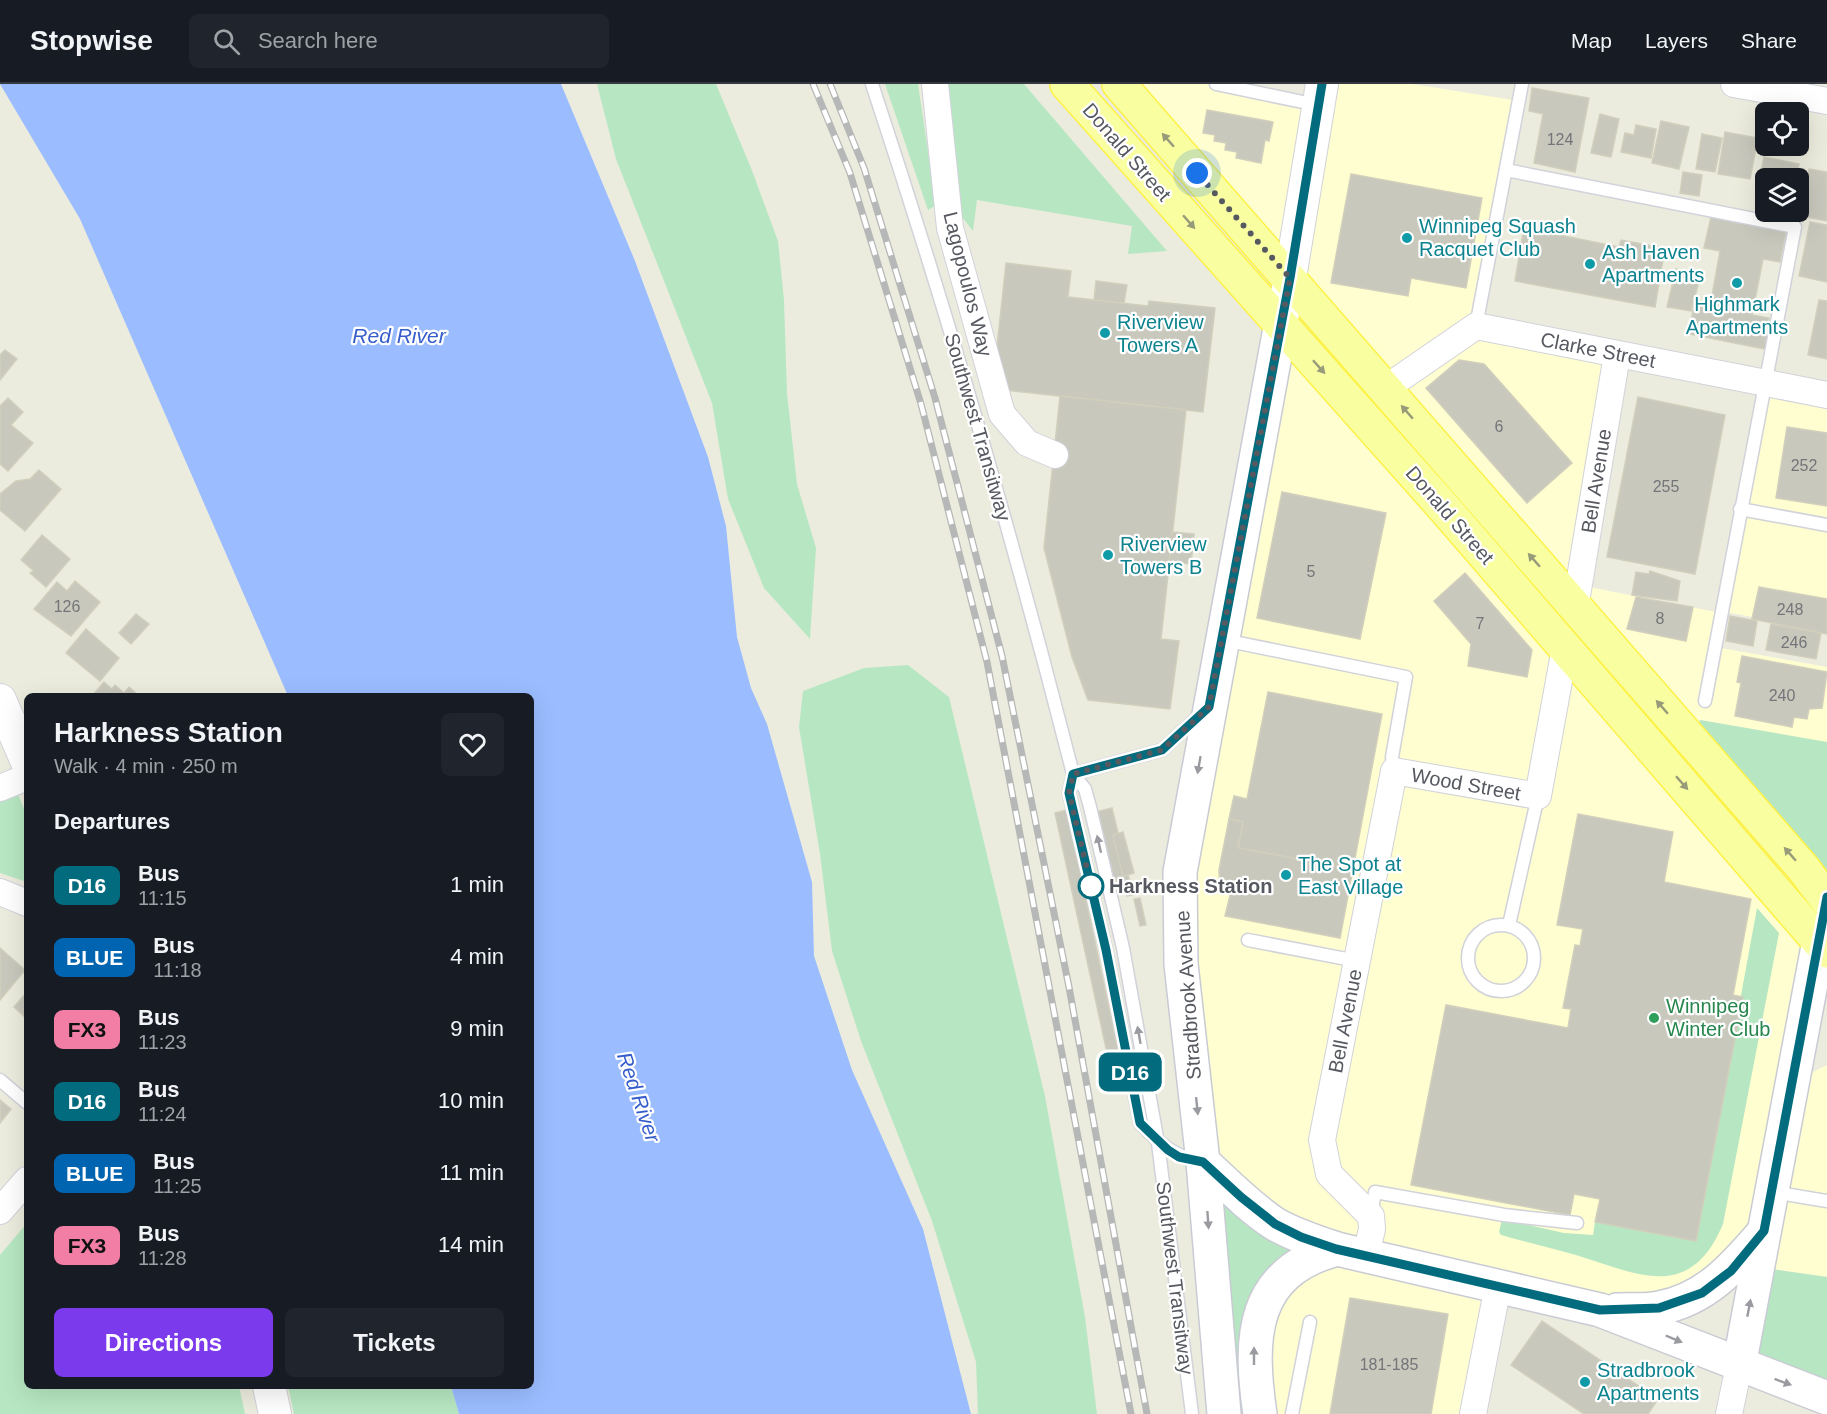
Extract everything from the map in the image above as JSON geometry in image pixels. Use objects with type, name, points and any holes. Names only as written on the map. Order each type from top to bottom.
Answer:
[{"type":"main road","name":"Donald Street","points":[[1067,84],[1281,323],[1823,946]]},
{"type":"main road","name":"Donald Street","points":[[1119,84],[1803,868],[1827,899]]},
{"type":"main road","name":"Stradbrook Avenue","points":[[1224,1414],[1203,1162],[1181,964],[1180,872],[1281,323]]},
{"type":"main road","points":[[1739,1366],[1764,1231],[1823,946]]},
{"type":"main road","points":[[1203,1162],[1275,1224],[1351,1252],[1600,1310],[1739,1366],[1827,1398]]},
{"type":"main road","points":[[1600,1310],[1659,1308],[1702,1293],[1731,1271],[1764,1231]]},
{"type":"main road","points":[[1260,1414],[1254,1349],[1257,1325],[1263,1305],[1277,1284],[1298,1265],[1314,1256],[1351,1252]]},
{"type":"street","name":"Lagopoulos Way","points":[[935,84],[950,228],[1002,414],[1027,443],[1055,455]]},
{"type":"street","points":[[1734,84],[1827,101]]},
{"type":"street","name":"Stradbrook Avenue","points":[[1281,323],[1320,94]]},
{"type":"street","points":[[1386,388],[1476,326]]},
{"type":"street","name":"Clarke Street","points":[[1476,326],[1827,395]]},
{"type":"street","name":"Bell Avenue","points":[[1575,608],[1617,355]]},
{"type":"street","points":[[1538,796],[1565,648]]},
{"type":"street","points":[[0,700],[24,755]]},
{"type":"street","name":"Bell Avenue","points":[[1371,1216],[1329,1173],[1322,1140],[1394,771]]},
{"type":"street","name":"Wood Street","points":[[1394,771],[1538,796]]},
{"type":"street","points":[[0,788],[24,778]]},
{"type":"street","points":[[0,892],[24,902]]},
{"type":"street","points":[[1823,946],[1827,899]]},
{"type":"street","points":[[0,1211],[24,1183]]},
{"type":"street","points":[[1351,1252],[1372,1229],[1371,1216]]},
{"type":"street","points":[[1473,1414],[1498,1286]]},
{"type":"street","points":[[1729,1414],[1739,1366]]},
{"type":"street","points":[[270,1389],[275,1414]]},
{"type":"lane","name":"Southwest Transitway","points":[[872,84],[919,226],[1025,587],[1073,774],[1085,789],[1123,948],[1158,1143],[1192,1414]]},
{"type":"lane","points":[[1216,84],[1320,94]]},
{"type":"lane","points":[[1476,326],[1522,84]]},
{"type":"lane","points":[[1506,170],[1795,228],[1705,701]]},
{"type":"lane","points":[[980,334],[999,358]]},
{"type":"lane","points":[[1740,509],[1827,525]]},
{"type":"lane","points":[[1222,640],[1406,677],[1392,757],[1394,771]]},
{"type":"lane","points":[[1073,774],[1162,750],[1209,707]]},
{"type":"lane","name":"Southwest Transitway","points":[[1073,774],[1069,793],[1106,950],[1140,1123],[1158,1143],[1179,1157],[1203,1162]]},
{"type":"lane","points":[[1509,925],[1538,796]]},
{"type":"lane","points":[[1499,924],[1509,925],[1528,938],[1533,948],[1532,971],[1516,987],[1505,991],[1494,991],[1483,986],[1469,969],[1470,946],[1481,931],[1499,924]]},
{"type":"lane","points":[[1248,940],[1357,961]]},
{"type":"lane","points":[[0,1080],[24,1100]]},
{"type":"lane","points":[[1371,1216],[1375,1192],[1503,1215],[1577,1223]]},
{"type":"lane","points":[[1772,1192],[1827,1201]]},
{"type":"lane","points":[[1292,1414],[1310,1322]]},
{"type":"shaded area","points":[[597,84],[716,84],[751,168],[778,241],[784,300],[787,393],[797,484],[816,548],[810,639],[764,588],[728,499],[712,403],[616,159]]},
{"type":"shaded area","points":[[885,84],[918,84],[936,205],[928,210]]},
{"type":"shaded area","points":[[945,84],[1024,84],[1167,251],[1128,254],[1132,226],[977,200],[973,231],[962,217]]},
{"type":"shaded area","points":[[1119,84],[1216,84],[1318,105],[1322,84],[1412,84],[1519,101],[1476,326],[1617,355],[1579,585],[1721,613],[1715,647],[1827,667],[1827,743],[1700,720],[1693,744]]},
{"type":"shaded area","points":[[1281,323],[1819,941],[1791,1095],[1811,1073],[1827,1065],[1827,1277],[1757,1267],[1659,1308],[1499,1286],[1473,1414],[1260,1414],[1203,1162],[1181,964]]},
{"type":"shaded area","points":[[1765,383],[1827,395],[1827,631],[1721,611]]},
{"type":"shaded area","points":[[908,665],[949,697],[1045,1096],[1085,1317],[1097,1414],[978,1414],[976,1362],[932,1221],[861,1041],[832,951],[820,854],[799,727],[803,691],[864,668]]},
{"type":"shaded area","points":[[1700,720],[1827,742],[1827,897],[1693,744]]},
{"type":"shaded area","points":[[17,792],[24,809],[24,881],[0,873],[0,799]]},
{"type":"shaded area","points":[[1757,908],[1779,933],[1723,1224],[1710,1249],[1695,1265],[1678,1274],[1660,1276],[1620,1269],[1501,1235],[1499,1232],[1502,1219],[1564,1233],[1593,1235],[1595,1222],[1696,1241]]},
{"type":"shaded area","points":[[1203,1162],[1301,1237],[1298,1265],[1255,1367],[1218,1360]]},
{"type":"shaded area","points":[[24,1227],[24,1389],[240,1389],[245,1414],[0,1414],[0,1255]]},
{"type":"shaded area","points":[[1757,1267],[1827,1277],[1827,1398],[1739,1366]]},
{"type":"shaded area","points":[[289,1389],[452,1389],[459,1414],[294,1414]]},
{"type":"water","name":"Red River","points":[[0,84],[561,84],[635,261],[708,457],[726,526],[737,637],[751,688],[767,724],[812,882],[814,956],[852,1070],[923,1229],[971,1414],[459,1414],[452,1389],[534,1389],[534,693],[287,693],[80,219]]},
{"type":"building","points":[[1532,88],[1589,98],[1575,172],[1534,163],[1543,114],[1529,111]]},
{"type":"building","points":[[1207,110],[1273,122],[1269,141],[1265,140],[1261,163],[1236,158],[1237,152],[1225,150],[1226,143],[1214,141],[1215,135],[1203,133]]},
{"type":"building","points":[[1600,114],[1619,119],[1611,157],[1591,153]]},
{"type":"building","points":[[1661,121],[1689,127],[1679,169],[1652,163]]},
{"type":"building","points":[[1636,125],[1656,129],[1651,158],[1621,152],[1625,133],[1634,135]]},
{"type":"building","points":[[1725,132],[1755,137],[1755,153],[1750,179],[1718,174]]},
{"type":"building","points":[[1702,134],[1722,138],[1715,172],[1696,169]]},
{"type":"building","points":[[1764,157],[1799,164],[1798,168],[1762,168]]},
{"type":"building","points":[[1809,169],[1827,172],[1827,221],[1809,218]]},
{"type":"building","points":[[1683,172],[1702,175],[1699,196],[1680,193]]},
{"type":"building","name":"Winnipeg Squash Racquet Club","points":[[1351,174],[1482,198],[1466,288],[1411,278],[1408,296],[1331,283]]},
{"type":"building","name":"Highmark Apartments","points":[[1711,217],[1786,232],[1780,262],[1763,259],[1752,315],[1769,318],[1765,349],[1689,334],[1694,304],[1710,307],[1720,251],[1704,248]]},
{"type":"building","name":"Ash Haven Apartments","points":[[1525,221],[1546,225],[1544,232],[1619,247],[1621,240],[1665,248],[1655,307],[1515,281]]},
{"type":"building","points":[[1810,222],[1827,225],[1827,282],[1799,276]]},
{"type":"building","name":"Riverview Towers A","points":[[1006,263],[1071,271],[1068,297],[1148,306],[1149,301],[1215,308],[1203,412],[1005,390],[997,347]]},
{"type":"building","points":[[1676,269],[1701,274],[1691,311],[1667,307]]},
{"type":"building","points":[[1096,281],[1127,285],[1124,303],[1094,300]]},
{"type":"building","points":[[1819,300],[1827,301],[1827,359],[1808,355]]},
{"type":"building","points":[[5,350],[17,359],[0,380],[0,355]]},
{"type":"building","points":[[1459,360],[1484,364],[1572,463],[1527,503],[1426,388]]},
{"type":"building","name":"Riverview Towers B","points":[[1060,396],[1186,410],[1161,639],[1179,641],[1170,709],[1088,700],[1072,657],[1044,548]]},
{"type":"building","points":[[1638,397],[1725,415],[1695,574],[1607,557]]},
{"type":"building","points":[[8,398],[23,412],[11,425],[33,443],[8,471],[0,464],[0,406]]},
{"type":"building","points":[[1787,427],[1827,433],[1827,506],[1776,498]]},
{"type":"building","points":[[39,470],[61,489],[25,531],[0,510],[0,494],[16,481],[30,479]]},
{"type":"building","points":[[1282,492],[1386,513],[1360,639],[1257,618]]},
{"type":"building","points":[[1172,532],[1194,534],[1191,564],[1169,562]]},
{"type":"building","points":[[42,535],[70,559],[46,587],[30,573],[34,571],[21,560]]},
{"type":"building","points":[[1650,571],[1680,581],[1677,601],[1632,595],[1636,572],[1649,574]]},
{"type":"building","points":[[1465,573],[1532,650],[1527,677],[1468,666],[1471,644],[1434,601]]},
{"type":"building","points":[[75,581],[100,602],[71,636],[34,609],[57,582],[67,591]]},
{"type":"building","points":[[1759,587],[1827,599],[1827,634],[1752,619]]},
{"type":"building","points":[[1636,597],[1693,607],[1686,641],[1627,629]]},
{"type":"building","points":[[136,614],[149,624],[131,644],[119,633]]},
{"type":"building","points":[[1730,616],[1757,621],[1753,646],[1726,641]]},
{"type":"building","points":[[1771,624],[1821,633],[1816,659],[1766,650]]},
{"type":"building","points":[[86,629],[119,658],[100,681],[66,653]]},
{"type":"building","points":[[1742,656],[1827,672],[1822,708],[1809,709],[1807,719],[1794,717],[1792,727],[1735,716],[1741,683],[1737,682]]},
{"type":"building","points":[[104,682],[112,689],[115,685],[124,693],[95,693]]},
{"type":"building","points":[[129,687],[136,693],[124,693]]},
{"type":"building","points":[[1268,692],[1382,714],[1353,869],[1238,848],[1243,822],[1229,819],[1234,796],[1247,799]]},
{"type":"building","points":[[1112,808],[1133,895],[1127,896],[1123,879],[1108,883],[1092,813]]},
{"type":"building","points":[[1067,810],[1125,1083],[1114,1085],[1055,813]]},
{"type":"building","name":"Winnipeg Winter Club","points":[[1578,814],[1673,832],[1664,882],[1751,899],[1733,995],[1743,997],[1696,1241],[1595,1222],[1600,1199],[1574,1194],[1570,1215],[1411,1185],[1446,1005],[1568,1028],[1571,1009],[1563,1008],[1575,945],[1580,946],[1583,929],[1557,925]]},
{"type":"building","name":"The Spot at East Village","points":[[1229,819],[1243,822],[1238,848],[1353,869],[1340,938],[1225,916],[1233,883],[1228,882],[1226,891],[1220,890],[1219,870]]},
{"type":"building","points":[[1123,832],[1134,873],[1123,876],[1113,835]]},
{"type":"building","points":[[1140,898],[1146,925],[1140,926],[1134,899]]},
{"type":"building","points":[[0,948],[24,971],[0,1000]]},
{"type":"building","points":[[24,995],[24,1016],[14,1007]]},
{"type":"building","points":[[0,1100],[11,1109],[0,1123]]},
{"type":"building","points":[[1350,1298],[1448,1314],[1431,1414],[1330,1414]]},
{"type":"building","name":"Stradbrook Apartments","points":[[1542,1321],[1658,1399],[1648,1414],[1584,1414],[1511,1365]]},
{"type":"railway","points":[[813,84],[850,173],[921,404],[987,662],[1131,1414]]},
{"type":"railway","points":[[830,84],[864,168],[935,398],[1002,656],[1069,987],[1147,1414]]},
{"type":"bus line","name":"D16","points":[[1322,84],[1290,278],[1209,707],[1162,750],[1073,774],[1069,793],[1106,950],[1140,1123],[1158,1143],[1179,1157],[1203,1162],[1275,1224],[1301,1237],[1336,1249],[1600,1310],[1659,1308],[1702,1293],[1731,1271],[1764,1231],[1827,897]]},
{"type":"place","name":"Winnipeg Squash Racquet Club","points":[[1407,238]]},
{"type":"place","name":"Ash Haven Apartments","points":[[1590,264]]},
{"type":"place","name":"Highmark Apartments","points":[[1737,283]]},
{"type":"place","name":"Riverview Towers A","points":[[1105,333]]},
{"type":"place","name":"Riverview Towers B","points":[[1108,555]]},
{"type":"place","name":"The Spot at East Village","points":[[1286,875]]},
{"type":"place","name":"Harkness Station","points":[[1091,886]]},
{"type":"place","name":"Winnipeg Winter Club","points":[[1654,1018]]},
{"type":"place","name":"Stradbrook Apartments","points":[[1585,1382]]},
{"type":"route","points":[[1091,886],[1069,793],[1073,774],[1162,750],[1209,707],[1290,278],[1197,173]]}]
